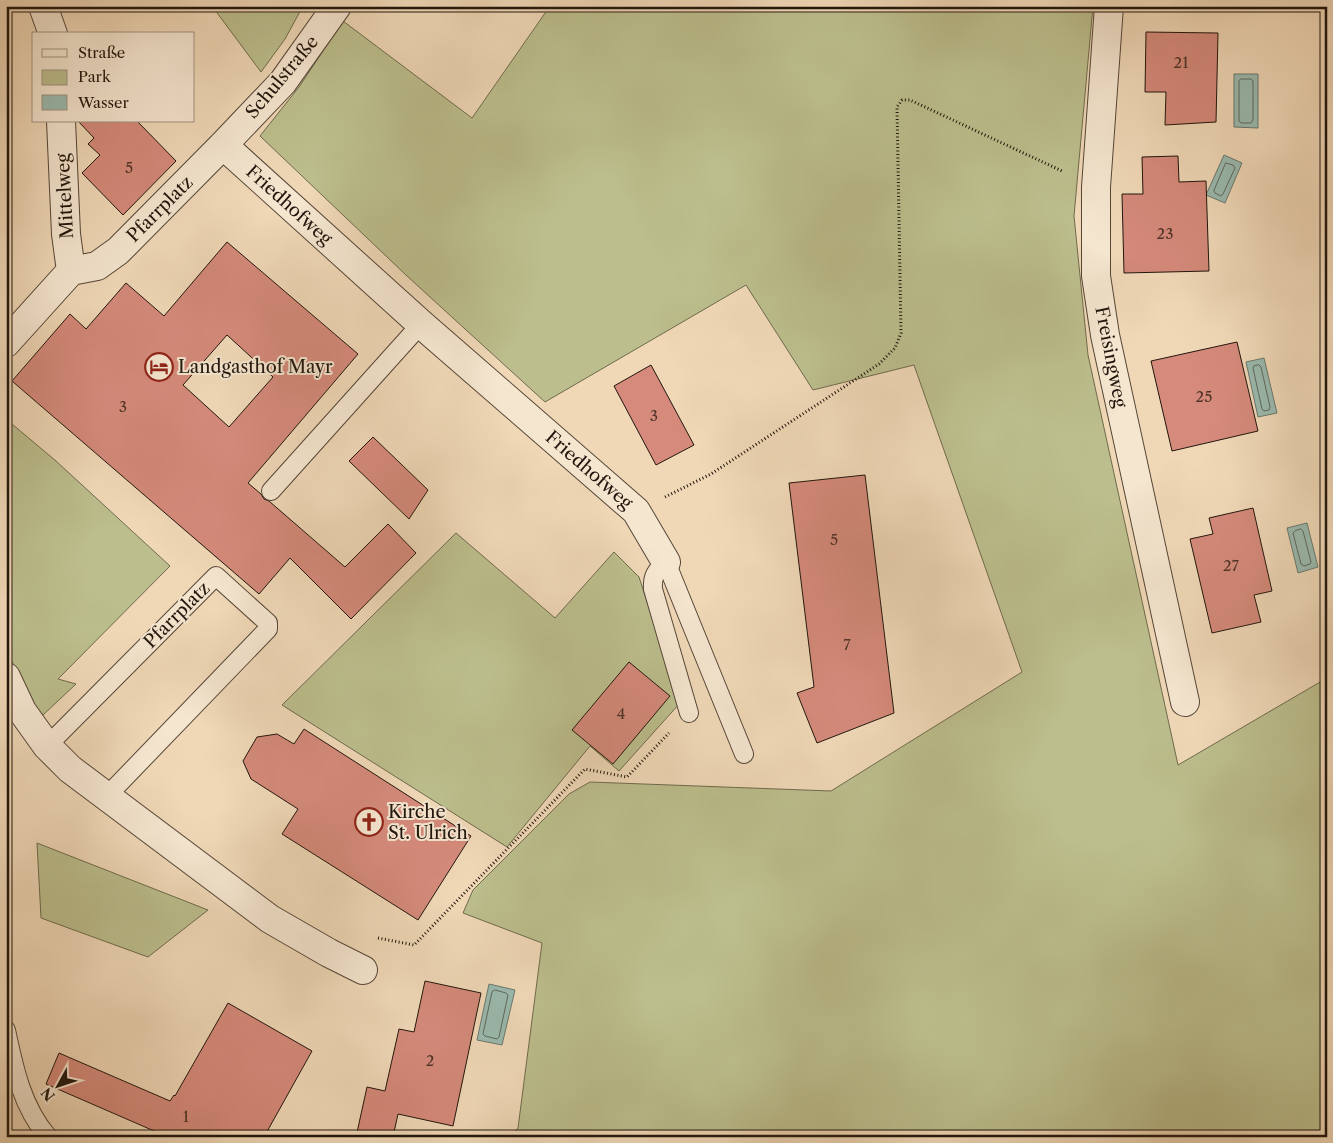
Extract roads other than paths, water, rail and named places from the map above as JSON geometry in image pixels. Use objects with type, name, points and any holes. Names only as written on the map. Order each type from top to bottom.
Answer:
[{"type":"street","points":[[43,6],[52,32]]},
{"type":"street","name":"Freisingweg","points":[[1109,6],[1096,187],[1096,276],[1105,335],[1185,702]]},
{"type":"street","name":"Schulstraße","points":[[223,145],[283,82],[332,9]]},
{"type":"street","name":"Mittelweg","points":[[61,122],[66,234],[71,271]]},
{"type":"street","name":"Pfarrplatz","points":[[71,271],[97,266],[118,251],[223,145]]},
{"type":"street","name":"Friedhofweg","points":[[223,145],[421,324],[636,511],[666,562]]},
{"type":"street","points":[[6,343],[71,271]]},
{"type":"street","points":[[6,677],[22,711],[47,746],[70,769],[270,919],[329,954],[363,970]]},
{"type":"lane","points":[[271,491],[421,324]]},
{"type":"lane","points":[[689,713],[653,589],[652,581],[655,572],[666,562],[744,754]]},
{"type":"lane","name":"Pfarrplatz","points":[[47,746],[216,576],[268,623],[268,629],[106,797]]},
{"type":"lane","points":[[6,1030],[13,1064],[24,1096],[34,1120],[48,1137]]},
{"type":"water","points":[[1234,74],[1258,74],[1258,128],[1234,127]]},
{"type":"water","points":[[1224,155],[1242,163],[1225,203],[1206,195]]},
{"type":"water","points":[[1264,358],[1277,413],[1258,417],[1246,362]]},
{"type":"water","points":[[1307,523],[1318,567],[1298,573],[1287,528]]},
{"type":"water","points":[[489,984],[515,990],[502,1045],[477,1040]]},
{"type":"place","name":"Landgasthof Mayr","points":[[159,367]]},
{"type":"place","name":"Kirche St. Ulrich","points":[[369,822]]}]
